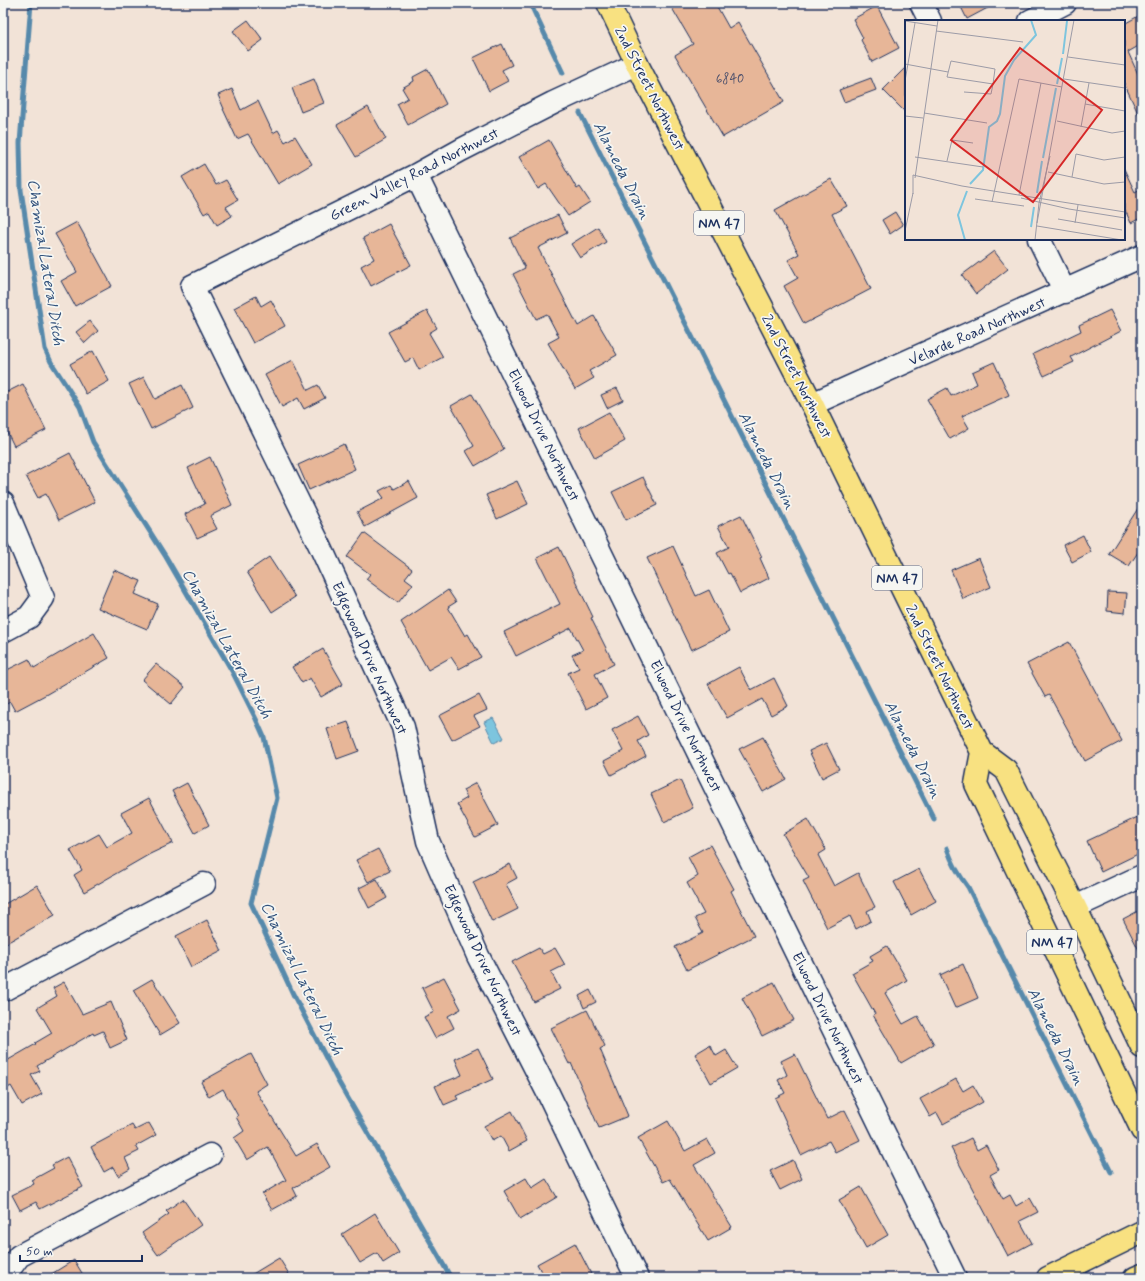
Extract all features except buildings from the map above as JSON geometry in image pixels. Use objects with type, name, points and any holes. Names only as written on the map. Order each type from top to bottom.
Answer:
[{"type":"main road","name":"2nd Street Northwest","points":[[608,3],[637,64],[812,404],[982,752],[1006,770],[1075,907],[1142,1047]]},
{"type":"main road","name":"NM 47","points":[[982,752],[976,784],[1142,1130]]},
{"type":"main road","points":[[1048,1278],[1142,1232]]},
{"type":"main road","points":[[1135,1278],[1142,1275]]},
{"type":"street","points":[[921,3],[930,20]]},
{"type":"street","points":[[1032,20],[1065,3]]},
{"type":"street","name":"Green Valley Road Northwest","points":[[192,286],[416,175],[553,103],[637,64]]},
{"type":"street","name":"Elwood Drive Northwest","points":[[416,175],[955,1278]]},
{"type":"street","points":[[1039,240],[1065,292]]},
{"type":"street","name":"Velarde Road Northwest","points":[[812,404],[1065,292],[1142,256]]},
{"type":"street","name":"Edgewood Drive Northwest","points":[[192,286],[321,548],[403,727],[428,841],[478,956],[548,1093],[636,1278]]},
{"type":"street","points":[[3,503],[43,598],[29,617],[3,631]]},
{"type":"street","points":[[1075,907],[1142,876]]},
{"type":"street","points":[[3,990],[204,884]]},
{"type":"street","points":[[5,1278],[19,1256],[210,1155]]},
{"type":"water","points":[[493,718],[504,738],[494,743],[484,722]]},
{"type":"waterway","name":"Chamizal Lateral Ditch","points":[[31,3],[20,143],[21,190],[45,349],[51,362],[80,407],[93,442],[166,557],[232,671],[264,737],[277,798],[251,903],[293,994],[338,1081],[451,1278]]},
{"type":"waterway","name":"Alameda Drain","points":[[530,3],[563,73]]},
{"type":"waterway","name":"Alameda Drain","points":[[580,113],[934,819]]},
{"type":"waterway","name":"Alameda Drain","points":[[947,848],[953,864],[968,887],[1111,1172]]}]
